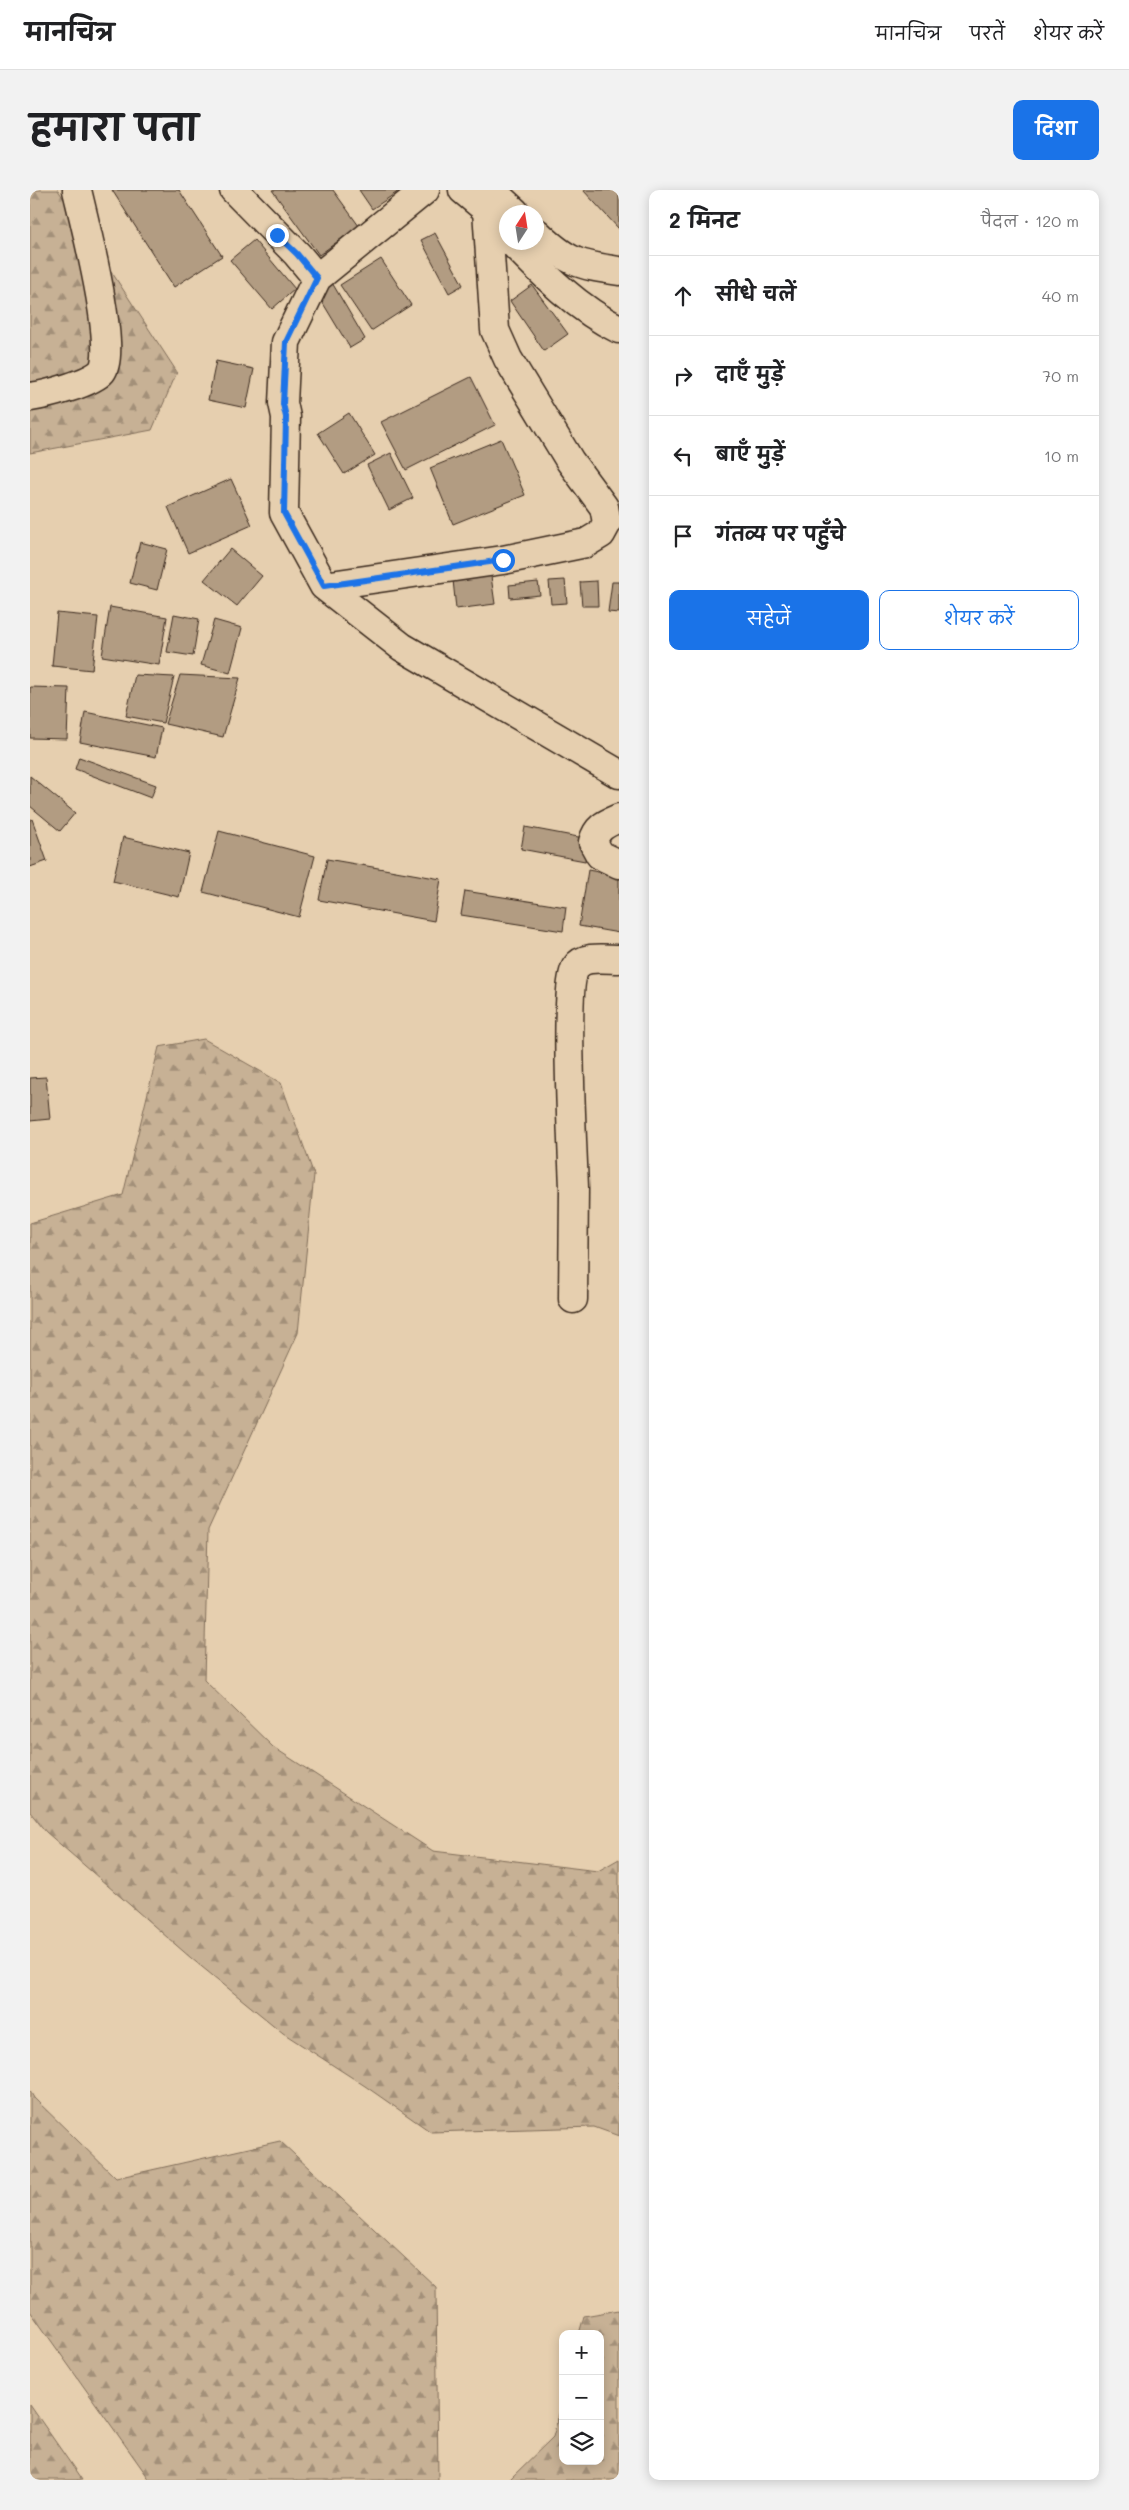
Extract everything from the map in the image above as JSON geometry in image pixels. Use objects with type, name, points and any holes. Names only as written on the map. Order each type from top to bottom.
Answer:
[{"type":"main road","points":[[30,397],[85,381],[102,371],[106,362],[104,316],[78,190]]},
{"type":"main road","points":[[234,190],[297,254],[317,278]]},
{"type":"main road","points":[[425,190],[317,278],[286,342],[283,404],[286,417],[284,513],[324,586],[402,647],[619,774]]},
{"type":"main road","points":[[463,190],[489,200],[499,221]]},
{"type":"main road","points":[[324,586],[503,560],[586,543],[602,534],[607,523],[613,518],[570,461],[508,360],[495,330],[489,200]]},
{"type":"main road","points":[[544,240],[570,261],[584,266],[619,271]]},
{"type":"main road","points":[[520,250],[561,289],[604,322],[619,330]]},
{"type":"main road","points":[[619,818],[603,825],[596,831],[593,842],[600,856],[619,864]]},
{"type":"main road","points":[[573,1299],[574,1190],[569,1016],[572,978],[575,968],[585,960],[619,959]]},
{"type":"green space","points":[[30,190],[58,190],[177,372],[152,430],[30,453]]},
{"type":"green space","points":[[204,1039],[281,1083],[314,1175],[298,1333],[208,1530],[204,1680],[273,1747],[433,1851],[598,1871],[619,1859],[619,2136],[594,2127],[431,2132],[365,2086],[283,2033],[191,1958],[46,1832],[30,1812],[30,1223],[123,1195],[159,1047]]},
{"type":"green space","points":[[30,2091],[34,2098],[116,2178],[280,2141],[436,2287],[438,2480],[150,2480],[30,2311]]},
{"type":"green space","points":[[619,2310],[619,2480],[509,2480],[553,2437],[559,2414],[559,2465],[604,2465],[604,2330],[580,2330],[584,2316]]},
{"type":"green space","points":[[30,2405],[82,2480],[30,2480]]},
{"type":"building","points":[[112,190],[179,190],[222,256],[174,287]]},
{"type":"building","points":[[272,190],[333,190],[359,226],[319,255]]},
{"type":"building","points":[[359,190],[399,190],[399,191],[372,209]]},
{"type":"building","points":[[583,190],[619,190],[619,229]]},
{"type":"building","points":[[435,233],[463,285],[449,293],[421,240]]},
{"type":"building","points":[[254,240],[295,289],[272,309],[230,260]]},
{"type":"building","points":[[381,259],[411,305],[371,331],[340,285]]},
{"type":"building","points":[[331,281],[365,339],[350,348],[315,290]]},
{"type":"building","points":[[532,285],[568,334],[544,351],[510,301]]},
{"type":"building","points":[[216,361],[254,369],[246,408],[208,400]]},
{"type":"building","points":[[471,377],[495,425],[406,470],[381,422]]},
{"type":"building","points":[[349,413],[375,455],[344,474],[318,433]]},
{"type":"building","points":[[501,439],[525,495],[453,524],[430,468]]},
{"type":"building","points":[[391,453],[413,498],[389,510],[367,465]]},
{"type":"building","points":[[231,479],[252,525],[188,553],[168,507]]},
{"type":"building","points":[[140,542],[167,549],[157,590],[130,583]]},
{"type":"building","points":[[230,549],[262,576],[237,606],[204,580]]},
{"type":"building","points":[[491,576],[495,604],[456,609],[453,580]]},
{"type":"building","points":[[565,580],[567,603],[551,604],[549,581]]},
{"type":"building","points":[[597,581],[598,606],[582,606],[580,582]]},
{"type":"building","points":[[538,582],[540,595],[510,598],[509,585]]},
{"type":"building","points":[[612,582],[619,582],[619,613],[608,612]]},
{"type":"building","points":[[110,607],[167,617],[159,665],[102,656]]},
{"type":"building","points":[[57,613],[98,617],[92,670],[52,666]]},
{"type":"building","points":[[174,614],[199,619],[193,656],[167,652]]},
{"type":"building","points":[[214,620],[242,628],[230,673],[201,665]]},
{"type":"building","points":[[135,675],[174,677],[163,723],[126,716]]},
{"type":"building","points":[[180,675],[240,678],[223,737],[165,724]]},
{"type":"building","points":[[30,687],[69,688],[67,739],[30,738]]},
{"type":"building","points":[[85,712],[162,728],[156,757],[80,742]]},
{"type":"building","points":[[79,757],[156,785],[151,798],[75,769]]},
{"type":"building","points":[[30,776],[75,813],[60,831],[30,806]]},
{"type":"building","points":[[32,819],[47,861],[30,867],[30,820]]},
{"type":"building","points":[[525,827],[589,839],[585,861],[521,849]]},
{"type":"building","points":[[219,831],[315,856],[299,917],[203,892]]},
{"type":"building","points":[[123,837],[189,853],[179,897],[113,881]]},
{"type":"building","points":[[327,859],[441,879],[434,921],[319,900]]},
{"type":"building","points":[[588,870],[619,876],[619,933],[579,926]]},
{"type":"building","points":[[465,891],[566,907],[563,931],[461,915]]},
{"type":"building","points":[[46,1077],[50,1119],[30,1121],[30,1078]]},
{"type":"route","points":[[277,235],[297,254],[317,278],[286,342],[283,404],[286,417],[284,513],[324,586],[503,560]]}]
